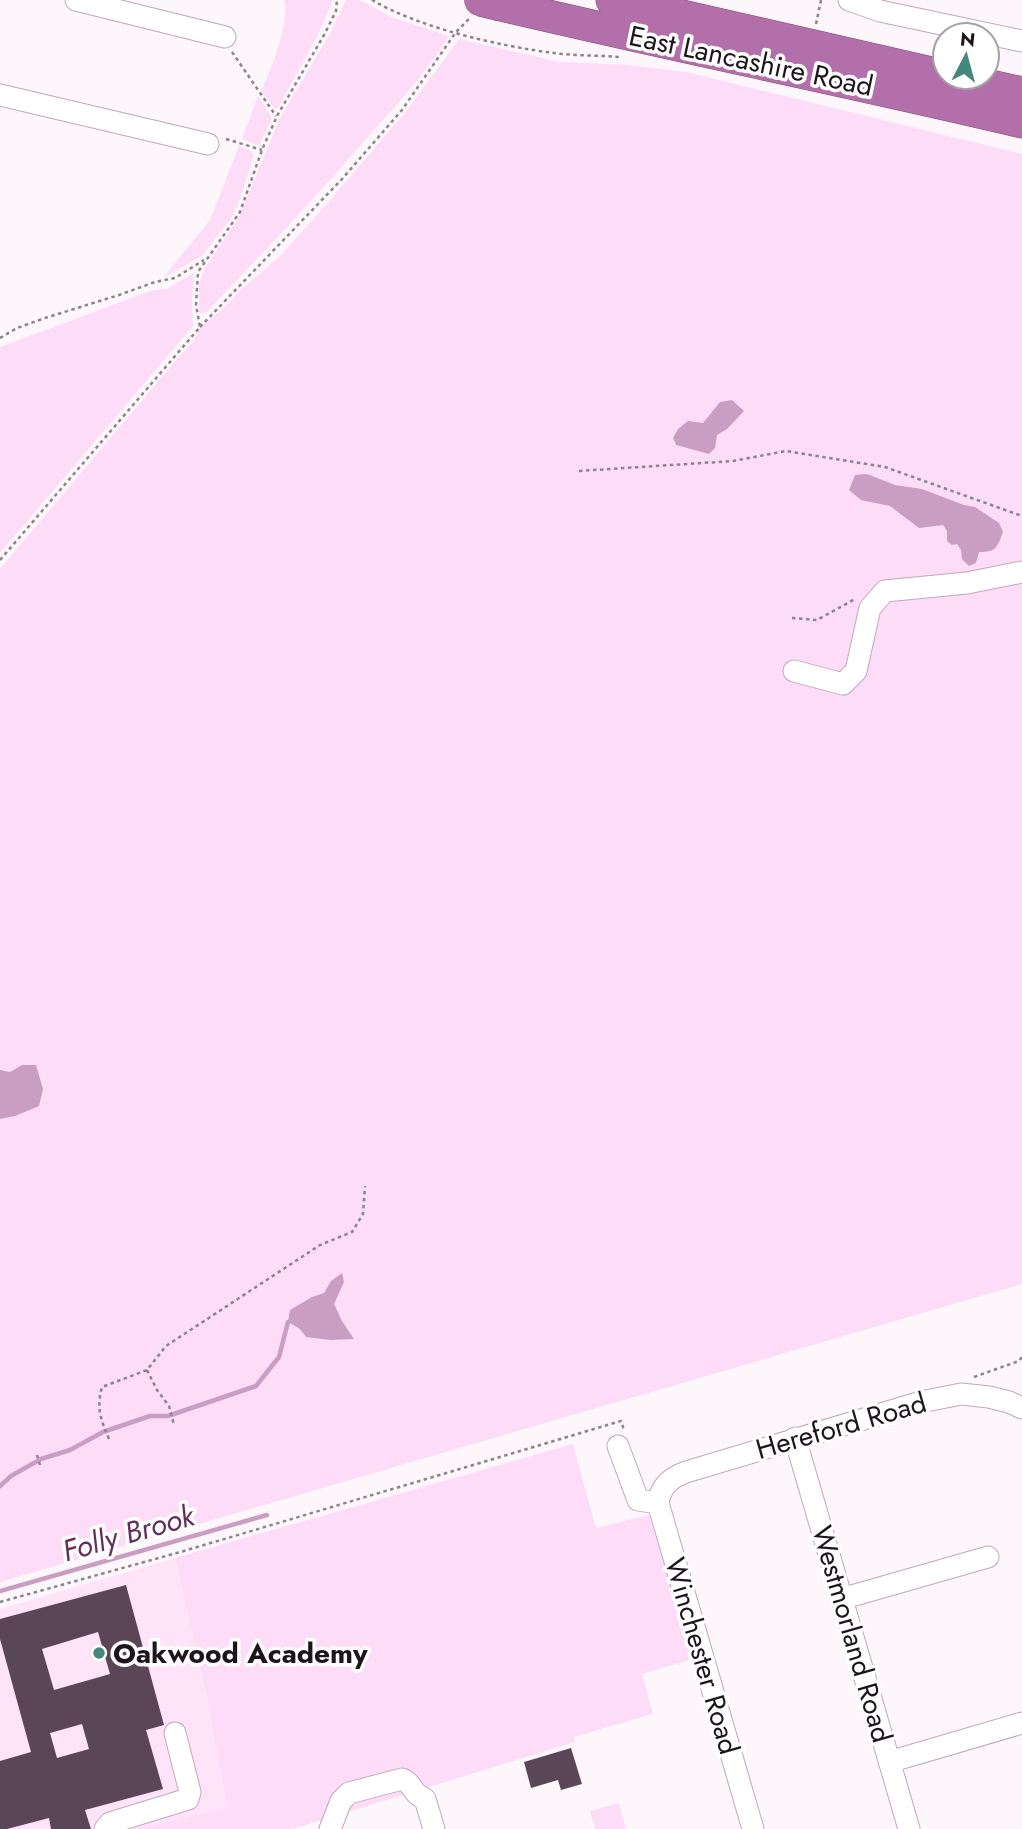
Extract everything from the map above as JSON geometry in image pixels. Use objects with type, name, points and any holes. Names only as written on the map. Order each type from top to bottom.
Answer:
[{"type":"highway","name":"East Lancashire Road","points":[[612,0],[931,73]]},
{"type":"highway","name":"East Lancashire Road","points":[[491,3],[1022,122]]},
{"type":"highway","points":[[1001,88],[1022,93]]},
{"type":"street","points":[[76,0],[225,37]]},
{"type":"street","points":[[849,0],[880,11],[1022,41]]},
{"type":"street","points":[[0,94],[208,144]]},
{"type":"street","points":[[794,671],[843,684],[856,671],[870,608],[885,591],[967,583],[1022,572]]},
{"type":"street","name":"Hereford Road","points":[[661,1494],[673,1477],[686,1472],[921,1402],[961,1394],[989,1397],[1022,1408]]},
{"type":"street","name":"Westmorland Road","points":[[795,1438],[909,1829]]},
{"type":"street","points":[[621,1439],[638,1500],[661,1494]]},
{"type":"street","name":"Winchester Road","points":[[661,1494],[753,1829]]},
{"type":"street","points":[[841,1599],[988,1557]]},
{"type":"street","points":[[889,1762],[1022,1723]]},
{"type":"street","points":[[105,1829],[110,1823],[188,1799],[190,1792],[175,1733]]},
{"type":"street","points":[[330,1829],[345,1797],[355,1791],[402,1779],[406,1780],[416,1794],[425,1799],[434,1829]]},
{"type":"path","points":[[200,327],[196,305],[197,279],[201,267],[240,212],[277,116],[324,36],[336,11],[337,0]]},
{"type":"path","points":[[0,560],[200,327],[342,179],[402,110],[456,32],[420,22],[372,0]]},
{"type":"path","points":[[815,30],[821,0]]},
{"type":"path","points":[[225,37],[231,51],[277,116]]},
{"type":"path","points":[[208,144],[219,137],[262,150]]},
{"type":"path","points":[[0,338],[44,318],[175,278],[206,258]]},
{"type":"path","points":[[579,471],[733,461],[786,452],[885,467],[1022,516]]},
{"type":"path","points":[[792,618],[817,620],[862,596],[885,591]]},
{"type":"path","points":[[109,1439],[98,1402],[102,1387],[147,1370],[166,1346],[320,1245],[352,1232],[363,1213],[365,1186]]},
{"type":"path","points":[[961,1394],[965,1380],[1019,1361],[1022,1357]]},
{"type":"path","points":[[1019,1361],[1022,1365]]},
{"type":"path","points":[[147,1370],[169,1406],[174,1424]]},
{"type":"path","points":[[0,1602],[184,1551],[621,1421],[621,1439]]},
{"type":"path","points":[[37,1455],[40,1465]]},
{"type":"shaded area","points":[[284,0],[333,0],[318,35],[275,109],[261,91],[282,32],[285,19]]},
{"type":"shaded area","points":[[346,0],[360,0],[391,17],[449,36],[411,88],[351,157],[207,312],[201,314],[199,285],[204,269],[239,217],[280,118],[331,32]]},
{"type":"shaded area","points":[[459,39],[560,62],[628,65],[686,72],[1022,154],[1022,1284],[0,1582],[0,569],[193,342],[200,327],[280,256],[326,205],[408,109]]},
{"type":"shaded area","points":[[258,96],[272,118],[259,146],[242,139]]},
{"type":"shaded area","points":[[239,146],[254,155],[239,202],[230,220],[202,256],[163,278],[210,220]]},
{"type":"shaded area","points":[[194,273],[193,326],[0,553],[0,347],[153,290],[167,289]]},
{"type":"shaded area","points":[[732,400],[744,411],[727,429],[717,435],[715,448],[709,454],[676,445],[673,438],[678,429],[688,421],[703,423],[720,402]]},
{"type":"shaded area","points":[[867,474],[895,485],[922,489],[975,507],[999,523],[1003,532],[998,545],[993,550],[979,552],[976,563],[969,566],[962,559],[957,544],[952,545],[947,541],[947,531],[943,525],[919,528],[890,506],[861,500],[849,490],[855,475]]},
{"type":"shaded area","points":[[22,1065],[36,1065],[43,1089],[39,1106],[0,1119],[0,1070],[10,1072]]},
{"type":"shaded area","points":[[342,1273],[344,1282],[334,1304],[354,1339],[306,1337],[300,1329],[288,1322],[290,1310],[324,1293],[331,1281]]},
{"type":"shaded area","points":[[573,1444],[596,1528],[649,1515],[693,1659],[642,1674],[653,1714],[574,1737],[575,1742],[293,1829],[138,1829],[228,1808],[207,1697],[175,1558]]},
{"type":"shaded area","name":"Oakwood Academy","points":[[175,1558],[234,1829],[0,1829],[0,1609]]},
{"type":"shaded area","points":[[619,1803],[626,1829],[595,1829],[590,1811]]},
{"type":"building","points":[[126,1585],[164,1725],[146,1730],[163,1789],[85,1810],[91,1829],[51,1829],[49,1818],[0,1829],[0,1761],[31,1752],[0,1639],[0,1619]],"holes":[[[98,1632],[110,1674],[54,1690],[42,1649]],[[82,1724],[89,1749],[57,1758],[50,1733]]]},
{"type":"building","points":[[571,1748],[582,1784],[561,1790],[558,1780],[531,1788],[524,1762]]},
{"type":"waterway","points":[[0,1486],[11,1476],[41,1459],[70,1450],[103,1432],[150,1416],[168,1416],[256,1386],[279,1357],[288,1322]]},
{"type":"waterway","name":"Folly Brook","points":[[0,1591],[267,1515]]},
{"type":"place","name":"Oakwood Academy","points":[[99,1653]]}]
